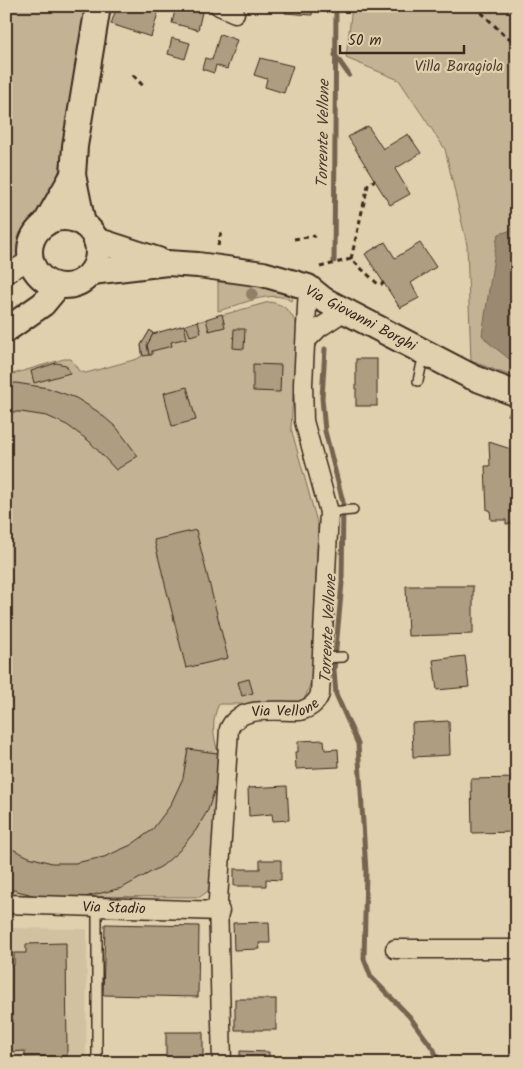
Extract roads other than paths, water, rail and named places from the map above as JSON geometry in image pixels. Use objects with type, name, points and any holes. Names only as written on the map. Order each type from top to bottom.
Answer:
[{"type":"main road","points":[[43,274],[77,284],[92,272],[97,262],[73,175],[75,146],[98,6]]},
{"type":"main road","points":[[13,326],[34,299],[43,274],[32,240],[45,224],[73,175]]},
{"type":"main road","points":[[45,224],[64,218],[90,232]]},
{"type":"main road","name":"Via Giovanni Borghi","points":[[90,232],[167,263]]},
{"type":"main road","name":"Via Giovanni Borghi","points":[[92,272],[167,263],[264,274],[308,287],[324,300],[472,377],[517,394]]},
{"type":"street","points":[[219,6],[235,13]]},
{"type":"street","points":[[6,274],[43,274]]},
{"type":"street","name":"Via Vellone","points":[[222,1063],[220,911],[218,900],[229,729],[235,719],[245,713],[300,711],[309,708],[317,701],[320,694],[329,512],[304,421],[303,384],[308,287]]},
{"type":"street","points":[[306,341],[319,328],[345,311]]},
{"type":"street","name":"Via Stadio","points":[[6,904],[220,911]]},
{"type":"street","points":[[395,949],[517,949]]},
{"type":"lane","points":[[418,381],[424,352]]},
{"type":"lane","points":[[329,512],[353,510]]},
{"type":"lane","points":[[321,658],[343,657]]},
{"type":"lane","points":[[97,907],[97,1063]]},
{"type":"waterway","name":"Torrente Vellone","points":[[334,261],[336,6]]},
{"type":"waterway","points":[[335,55],[349,75]]},
{"type":"waterway","name":"Torrente Vellone","points":[[325,349],[322,398],[325,431],[343,502],[342,583],[334,670],[336,694],[358,744],[366,871],[364,959],[371,977],[409,1016],[434,1050],[439,1063]]},
{"type":"park label","name":"Villa Baragiola","points":[[459,66]]}]
